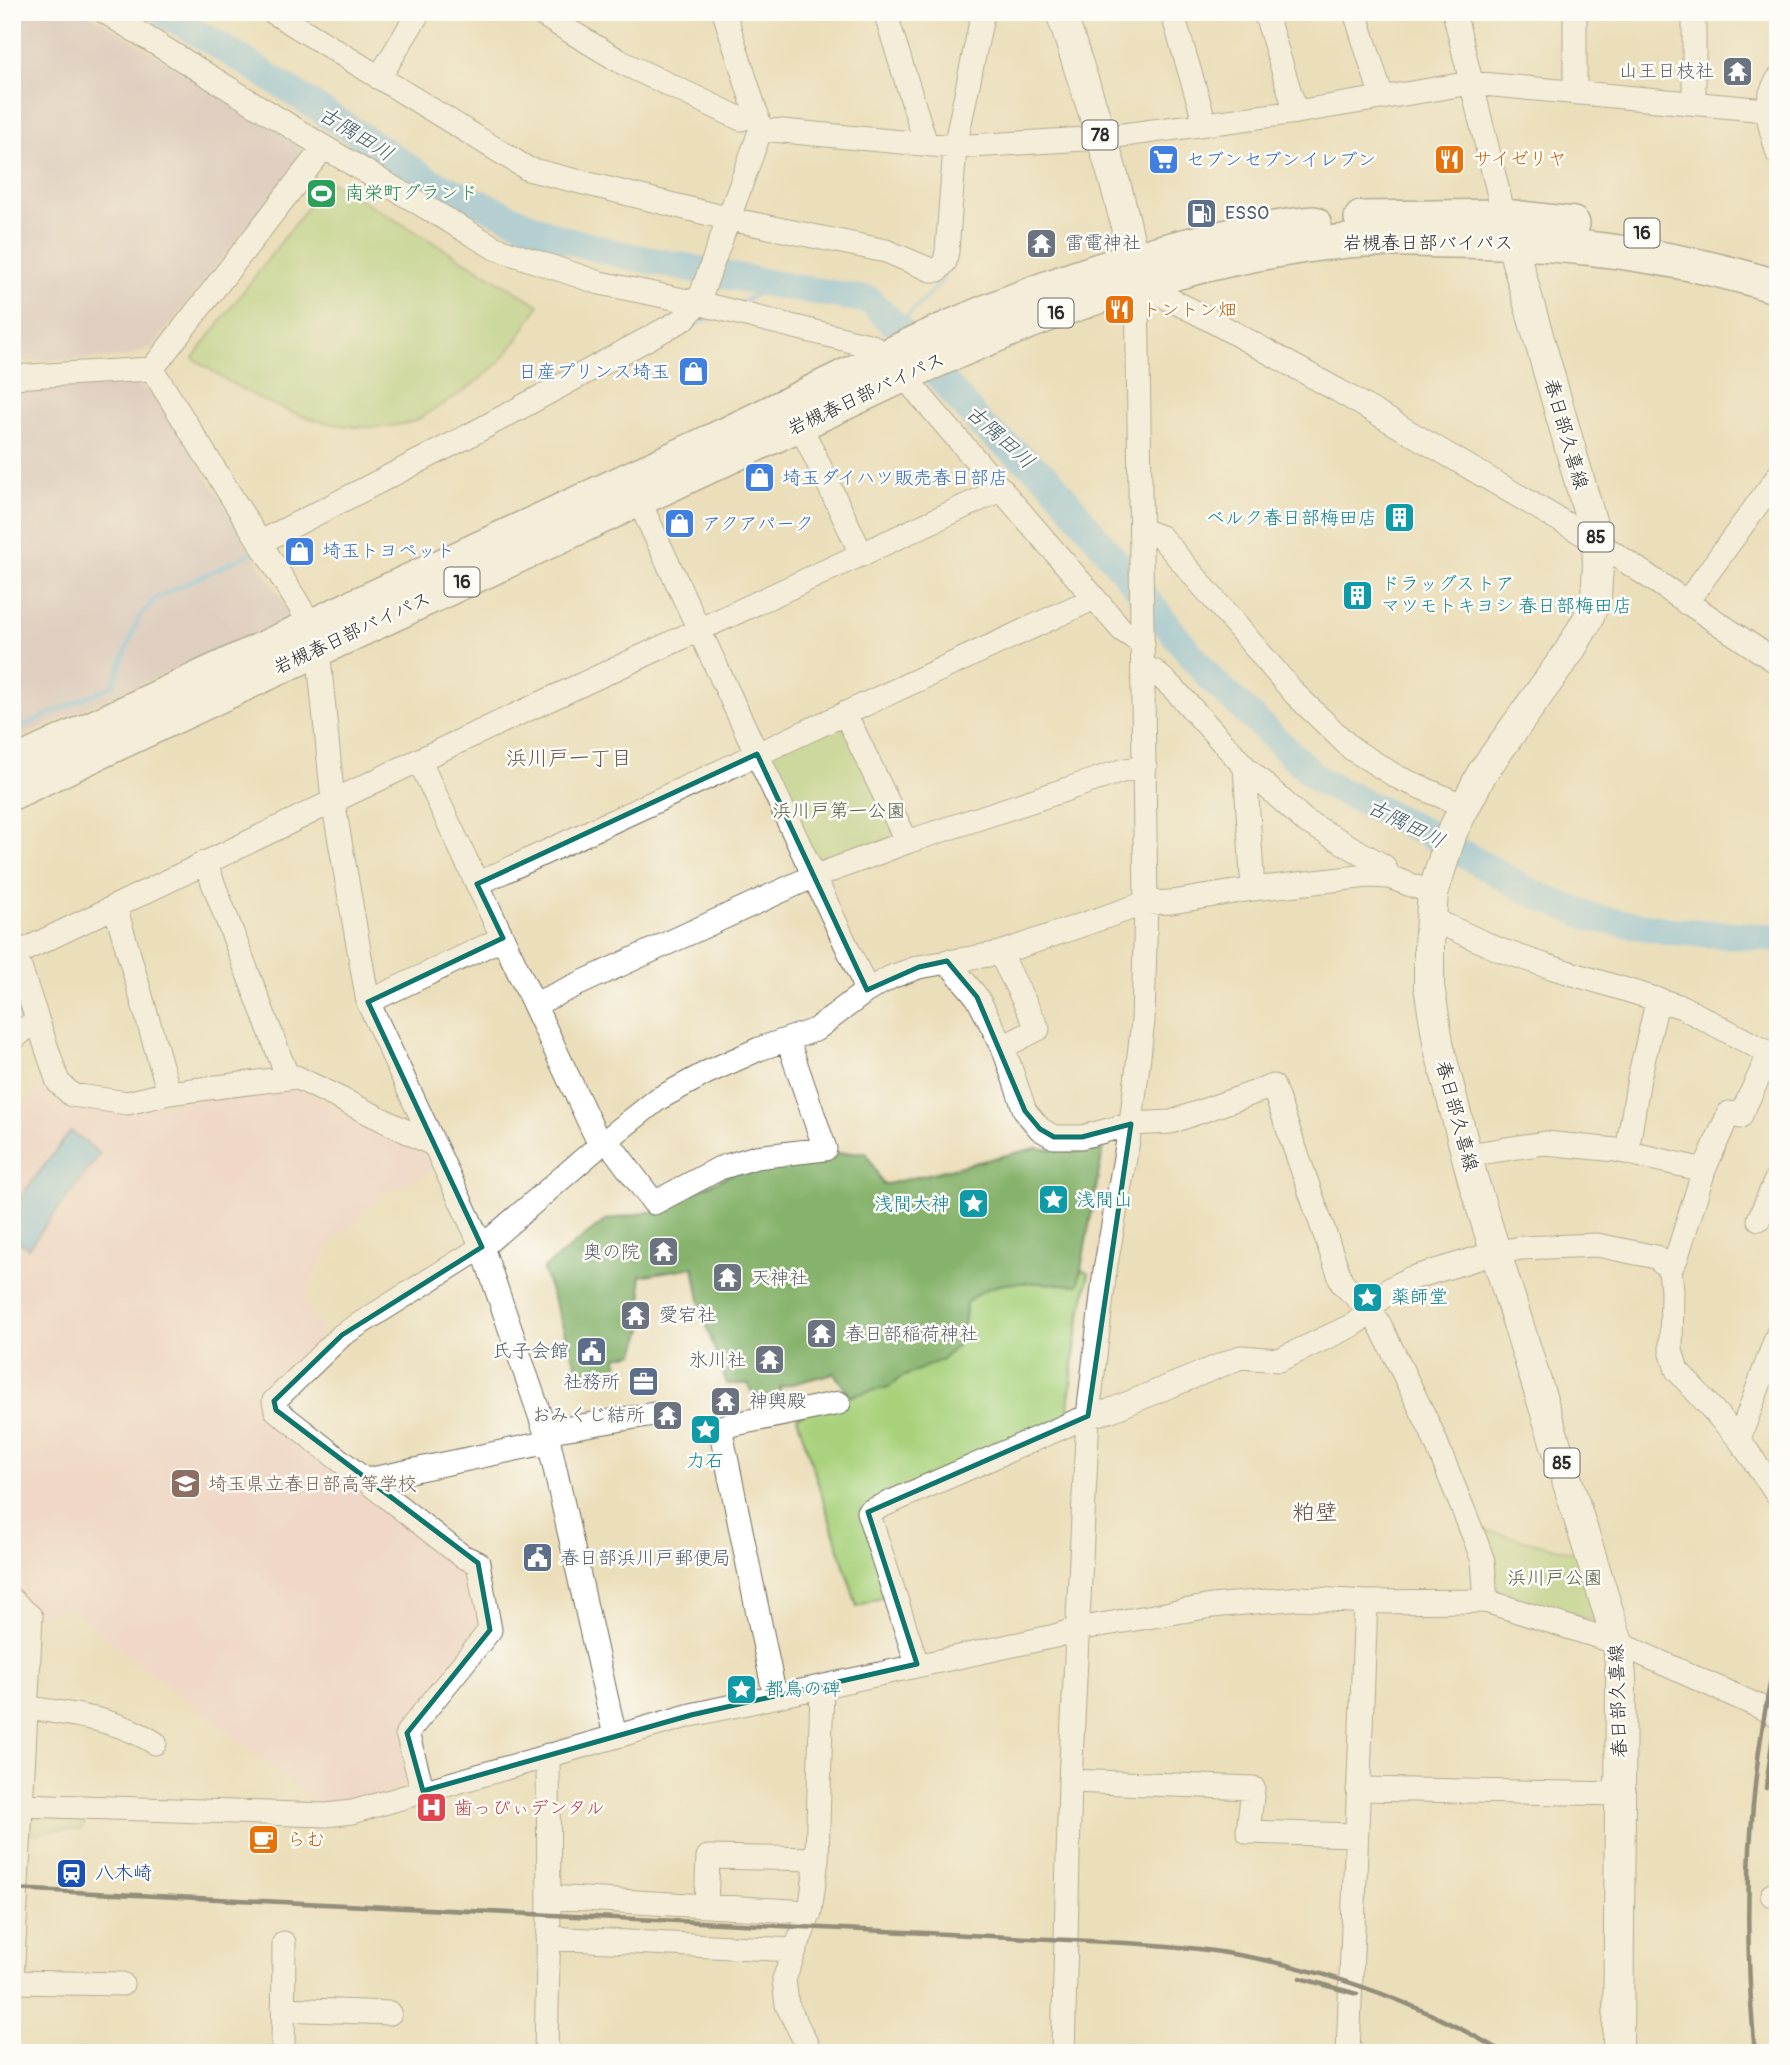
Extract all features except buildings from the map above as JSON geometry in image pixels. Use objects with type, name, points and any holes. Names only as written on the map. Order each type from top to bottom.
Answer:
[{"type":"highway","name":"岩槻春日部バイパス","points":[[1507,229],[1564,245],[1705,268],[1778,287]]},
{"type":"highway","name":"岩槻春日部バイパス","points":[[12,793],[315,637],[744,426],[966,334],[1007,304],[1135,271],[1315,245],[1507,229],[1631,231],[1778,263]]},
{"type":"highway","name":"岩槻春日部バイパス","points":[[12,765],[639,501],[800,425],[899,364]]},
{"type":"main road","name":"78","points":[[1061,12],[1117,189],[1135,271]]},
{"type":"main road","name":"春日部久喜線","points":[[1507,229],[1597,542],[1596,596],[1588,619],[1569,652],[1482,773],[1464,806],[1446,850],[1434,899],[1429,972],[1433,1017],[1466,1155],[1618,1643],[1621,1678],[1618,2053]]},
{"type":"street","points":[[106,12],[495,247],[600,282],[700,300],[872,346],[899,364],[1122,629],[1143,638]]},
{"type":"street","points":[[273,12],[528,169],[730,219],[886,251],[931,270],[938,270],[945,262],[955,147],[983,12]]},
{"type":"street","points":[[379,78],[419,12]]},
{"type":"street","points":[[538,12],[623,63],[741,119],[955,147],[1101,138],[1296,112],[1471,83],[1772,108]]},
{"type":"street","points":[[261,542],[470,435],[684,319],[700,300],[730,219],[759,122],[724,12]]},
{"type":"street","points":[[885,12],[926,144]]},
{"type":"street","points":[[1172,12],[1205,123]]},
{"type":"street","points":[[1265,12],[1296,112]]},
{"type":"street","points":[[1355,12],[1382,98]]},
{"type":"street","points":[[1454,12],[1507,229]]},
{"type":"street","points":[[1575,12],[1575,91]]},
{"type":"street","points":[[1694,12],[1695,103]]},
{"type":"street","points":[[1778,79],[1773,87],[1772,108],[1778,154]]},
{"type":"street","points":[[12,377],[152,369],[324,146]]},
{"type":"street","points":[[1063,2053],[1070,1781],[1088,1416],[1105,1270],[1130,1124],[1143,1021],[1145,768],[1135,271]]},
{"type":"street","points":[[1135,271],[1203,316],[1339,391],[1597,542],[1778,663]]},
{"type":"street","points":[[152,369],[261,542],[315,637],[333,801],[368,1002],[482,1247],[547,1437],[615,1736]]},
{"type":"street","points":[[800,425],[862,555]]},
{"type":"street","points":[[1686,603],[1778,476]]},
{"type":"street","points":[[434,1145],[296,1077],[169,1093],[128,1103],[72,1095],[58,1082],[14,951],[1002,489]]},
{"type":"street","points":[[639,501],[815,877],[861,977],[865,992]]},
{"type":"street","points":[[1142,539],[1161,537],[1295,694],[1352,749],[1397,777],[1464,806]]},
{"type":"street","points":[[477,884],[1084,603],[1093,596]]},
{"type":"street","points":[[1143,668],[1154,671],[1175,690],[1245,767],[1305,821],[1384,866],[1390,877]]},
{"type":"street","points":[[845,713],[907,842]]},
{"type":"street","points":[[419,760],[603,1142],[654,1203],[720,1168],[756,1157],[825,1149],[788,1041]]},
{"type":"street","points":[[1245,767],[1252,889]]},
{"type":"street","points":[[535,1004],[815,877],[907,842],[1125,771],[1145,768]]},
{"type":"street","points":[[205,862],[288,1078]]},
{"type":"street","points":[[423,1791],[407,1733],[490,1630],[478,1563],[462,1556],[276,1410],[274,1401],[342,1335],[482,1247],[603,1142],[658,1099],[759,1049],[815,1030],[865,992],[891,977],[919,967],[1000,953],[1146,903],[1172,902],[1252,889],[1368,876],[1390,877],[1434,899],[1500,950],[1682,1007],[1774,1056],[1740,1117],[1729,1113],[1704,1170],[1676,1259],[1670,1269],[1671,1350],[1677,1370],[1739,1439],[1778,1496]]},
{"type":"street","points":[[114,906],[169,1093]]},
{"type":"street","points":[[368,1002],[503,938]]},
{"type":"street","points":[[1000,953],[1038,1029],[1003,1047]]},
{"type":"street","points":[[947,961],[977,997],[1003,1047],[1025,1111],[1040,1129],[1054,1137],[1082,1137],[1130,1124],[1171,1122],[1273,1086],[1342,1283],[1380,1325],[1431,1430],[1483,1561],[1486,1601]]},
{"type":"street","points":[[1627,1152],[1639,1079],[1658,999]]},
{"type":"street","points":[[12,1040],[37,1019]]},
{"type":"street","points":[[1466,1155],[1545,1143],[1627,1152],[1704,1170]]},
{"type":"street","points":[[1759,1219],[1778,1175]]},
{"type":"street","points":[[916,1664],[868,1512],[1088,1416],[1109,1411],[1241,1357],[1279,1360],[1355,1324],[1390,1289],[1409,1279],[1495,1252],[1521,1248],[1598,1245],[1656,1257],[1670,1269]]},
{"type":"street","points":[[1739,1439],[1778,1333]]},
{"type":"street","points":[[775,1697],[720,1427],[839,1404]]},
{"type":"street","points":[[367,1480],[654,1414]]},
{"type":"street","points":[[20,1805],[326,1815],[352,1812],[691,1715],[822,1688],[916,1664],[1055,1636],[1077,1629],[1212,1605],[1300,1598],[1367,1602],[1486,1601],[1618,1643],[1778,1715]]},
{"type":"street","points":[[12,1600],[31,1616],[21,1705],[13,1972],[122,1984]]},
{"type":"street","points":[[1348,2053],[1367,1602]]},
{"type":"street","points":[[808,2053],[808,2047],[787,2005],[784,1979],[810,1912],[817,1858],[822,1688]]},
{"type":"street","points":[[21,1705],[113,1723],[138,1732],[155,1743]]},
{"type":"street","points":[[546,2053],[548,1755]]},
{"type":"street","points":[[1070,1781],[1253,1788],[1248,1832],[1356,1835]]},
{"type":"street","points":[[1358,1789],[1620,1794]]},
{"type":"street","points":[[706,1906],[708,1857],[817,1858]]},
{"type":"street","points":[[549,1897],[810,1912]]},
{"type":"street","points":[[548,1938],[794,1950]]},
{"type":"street","points":[[283,2053],[285,1943]]},
{"type":"street","points":[[283,2009],[390,2013]]},
{"type":"highlighted area","points":[[757,754],[867,990],[919,967],[947,961],[977,997],[1025,1111],[1040,1129],[1054,1137],[1082,1137],[1131,1124],[1088,1416],[868,1512],[917,1664],[691,1715],[423,1791],[407,1733],[490,1630],[478,1563],[276,1410],[274,1401],[342,1335],[482,1247],[368,1002],[503,938],[477,884]]},
{"type":"shaded area","points":[[12,12],[86,12],[300,144],[301,157],[153,347],[126,357],[12,362]]},
{"type":"shaded area","points":[[136,384],[158,397],[293,618],[12,741],[12,390]]},
{"type":"shaded area","name":"埼玉県立春日部高等学校","points":[[48,1082],[53,1101],[123,1110],[291,1087],[421,1146],[434,1170],[386,1192],[331,1244],[304,1298],[325,1337],[261,1406],[454,1562],[469,1567],[481,1630],[400,1729],[410,1781],[404,1787],[348,1804],[319,1804],[66,1607],[42,1615],[12,1591],[12,1116]]},
{"type":"green space","points":[[328,180],[539,305],[521,335],[492,369],[460,393],[412,422],[382,427],[353,427],[296,414],[242,389],[193,358]]},
{"type":"green space","name":"浜川戸第一公園","points":[[840,716],[898,836],[817,865],[765,754]]},
{"type":"green space","points":[[1104,1145],[1078,1285],[1019,1283],[990,1288],[966,1303],[965,1319],[957,1346],[941,1360],[900,1378],[889,1387],[850,1396],[834,1373],[780,1387],[780,1405],[758,1409],[749,1384],[727,1384],[703,1316],[694,1267],[640,1276],[645,1323],[635,1353],[617,1357],[617,1375],[581,1379],[543,1269],[606,1220],[655,1211],[744,1168],[829,1154],[866,1152],[883,1185],[1036,1148],[1075,1152]]},
{"type":"green space","points":[[1036,1248],[1089,1273],[1076,1340],[1067,1417],[862,1511],[889,1595],[857,1606],[797,1417],[843,1394],[851,1376]]},
{"type":"green space","name":"浜川戸公園","points":[[1485,1530],[1579,1554],[1599,1616],[1594,1621],[1498,1592]]},
{"type":"green space","points":[[35,1816],[83,1818],[85,1822],[81,1830],[57,1829],[36,1834],[29,1832],[30,1821]]},
{"type":"water","points":[[71,1131],[100,1154],[28,1248],[12,1236],[12,1208]]},
{"type":"waterway","name":"古隅田川","points":[[163,12],[254,67],[430,181],[555,237],[623,255],[869,300],[897,327],[983,427],[1049,479],[1210,678],[1320,781],[1425,832],[1532,893],[1593,918],[1671,931],[1778,938]]},
{"type":"waterway","points":[[897,327],[944,279]]},
{"type":"waterway","points":[[740,304],[772,284]]},
{"type":"waterway","points":[[689,328],[716,316]]},
{"type":"waterway","points":[[12,731],[113,685],[139,617],[156,598],[258,550]]},
{"type":"railway","points":[[1755,2053],[1749,1951],[1750,1849],[1760,1747],[1778,1647]]},
{"type":"railway","points":[[1766,1788],[1778,1697]]},
{"type":"railway","points":[[12,1889],[1181,1947],[1279,1963],[1357,1985],[1432,2015],[1504,2053]]},
{"type":"railway","points":[[1300,1978],[1357,1994]]},
{"type":"place","name":"山王日枝社","points":[[1737,71]]},
{"type":"place","name":"サイゼリヤ","points":[[1450,159]]},
{"type":"place","name":"セブンセブンイレブン","points":[[1163,160]]},
{"type":"place","name":"南栄町グランド","points":[[322,193]]},
{"type":"place","name":"ESSO","points":[[1202,213]]},
{"type":"place","name":"雷電神社","points":[[1042,243]]},
{"type":"place","name":"トントン畑","points":[[1119,310]]},
{"type":"place","name":"日産プリンス埼玉","points":[[693,372]]},
{"type":"place","name":"埼玉ダイハツ販売春日部店","points":[[759,478]]},
{"type":"place","name":"ベルク春日部梅田店","points":[[1400,518]]},
{"type":"place","name":"アクアパーク","points":[[679,524]]},
{"type":"place","name":"埼玉トヨペット","points":[[299,551]]},
{"type":"place","name":"ドラッグストア マツモトキヨシ 春日部梅田店","points":[[1358,595]]},
{"type":"place","name":"浅間山","points":[[1053,1200]]},
{"type":"place","name":"浅間大神","points":[[973,1204]]},
{"type":"place","name":"奥の院","points":[[663,1252]]},
{"type":"place","name":"天神社","points":[[728,1278]]},
{"type":"place","name":"薬師堂","points":[[1368,1297]]},
{"type":"place","name":"愛宕社","points":[[636,1315]]},
{"type":"place","name":"春日部稲荷神社","points":[[822,1334]]},
{"type":"place","name":"氏子会館","points":[[592,1351]]},
{"type":"place","name":"氷川社","points":[[769,1360]]},
{"type":"place","name":"社務所","points":[[643,1382]]},
{"type":"place","name":"神輿殿","points":[[726,1401]]},
{"type":"place","name":"おみくじ結所","points":[[668,1415]]},
{"type":"place","name":"力石","points":[[705,1430]]},
{"type":"place","name":"埼玉県立春日部高等学校","points":[[185,1484]]},
{"type":"place","name":"春日部浜川戸郵便局","points":[[537,1558]]},
{"type":"place","name":"都鳥の碑","points":[[742,1689]]},
{"type":"place","name":"歯っぴぃデンタル","points":[[431,1808]]},
{"type":"place","name":"らむ","points":[[264,1840]]},
{"type":"place","name":"八木崎","points":[[72,1873]]},
{"type":"district","name":"浜川戸一丁目","points":[[569,758]]},
{"type":"district","name":"粕壁","points":[[1315,1512]]}]
